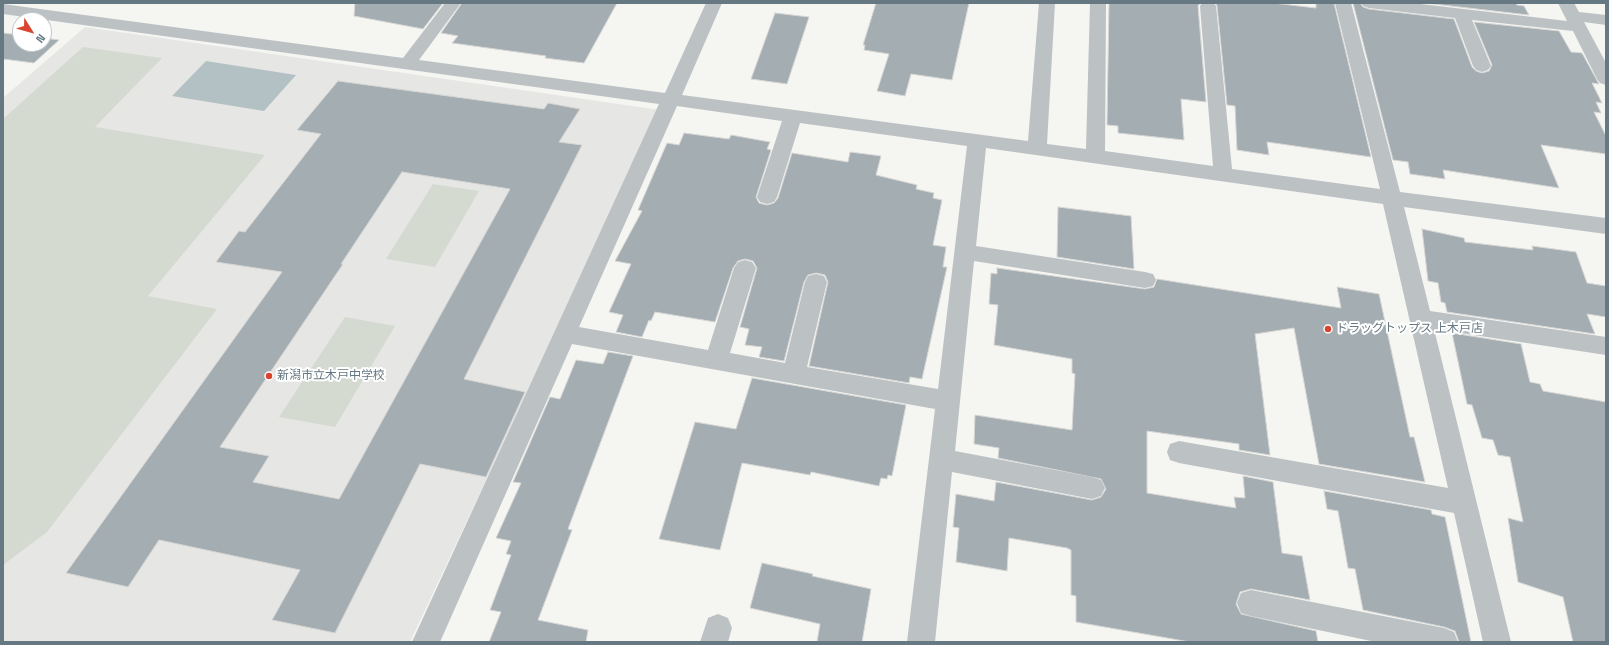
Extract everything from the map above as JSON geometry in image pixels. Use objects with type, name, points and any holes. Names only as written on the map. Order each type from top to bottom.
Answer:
[{"type":"street","points":[[407,64],[453,3]]},
{"type":"street","points":[[426,642],[714,3]]},
{"type":"street","points":[[1037,149],[1047,3]]},
{"type":"street","points":[[1095,157],[1098,3]]},
{"type":"street","points":[[1343,3],[1392,198],[1497,642]]},
{"type":"street","points":[[1369,3],[1462,14],[1573,15],[1606,20]]},
{"type":"street","points":[[1208,6],[1223,175]]},
{"type":"street","points":[[3,9],[1606,226]]},
{"type":"street","points":[[1462,14],[1482,66]]},
{"type":"street","points":[[1573,15],[1606,79]]},
{"type":"street","points":[[766,197],[793,116]]},
{"type":"street","points":[[921,642],[977,141]]},
{"type":"street","points":[[964,252],[1145,280]]},
{"type":"street","points":[[716,361],[745,268]]},
{"type":"street","points":[[794,374],[816,282]]},
{"type":"street","points":[[1420,318],[1606,346]]},
{"type":"street","points":[[565,334],[947,400]]},
{"type":"street","points":[[1180,452],[1464,503]]},
{"type":"street","points":[[941,459],[1092,488]]},
{"type":"street","points":[[1251,603],[1444,642]]},
{"type":"shaded area","name":"新潟市立木戸中学校","points":[[85,27],[660,110],[410,642],[3,642],[3,98]]},
{"type":"shaded area","points":[[83,47],[162,58],[95,127],[265,155],[148,296],[217,309],[47,532],[3,565],[3,119]]},
{"type":"shaded area","points":[[206,61],[296,75],[264,111],[172,96]]},
{"type":"shaded area","points":[[433,184],[479,191],[435,267],[386,259]]},
{"type":"shaded area","points":[[345,317],[395,326],[335,427],[279,417]]},
{"type":"building","points":[[355,3],[443,3],[423,29],[354,16]]},
{"type":"building","points":[[462,3],[617,3],[584,63],[545,58],[546,56],[452,43],[458,36],[441,33]]},
{"type":"building","points":[[876,3],[969,3],[952,80],[911,74],[905,96],[877,91],[889,54],[864,50],[865,45],[863,45]]},
{"type":"building","points":[[1109,3],[1200,3],[1198,6],[1206,102],[1181,99],[1184,140],[1118,133],[1118,126],[1107,125]]},
{"type":"building","points":[[1216,3],[1273,3],[1316,8],[1316,3],[1334,3],[1371,157],[1267,142],[1269,155],[1237,150],[1235,106],[1227,105]]},
{"type":"building","points":[[1353,3],[1360,3],[1363,7],[1369,9],[1454,19],[1472,67],[1476,71],[1482,73],[1489,71],[1492,65],[1474,22],[1559,31],[1571,52],[1582,53],[1599,84],[1592,83],[1602,103],[1596,102],[1601,113],[1594,112],[1606,136],[1606,154],[1541,145],[1559,188],[1443,170],[1445,179],[1410,174],[1408,162],[1393,160]]},
{"type":"building","points":[[1425,3],[1516,3],[1517,5],[1524,6],[1529,15]]},
{"type":"building","points":[[775,13],[809,17],[787,84],[751,79]]},
{"type":"building","points":[[3,33],[12,34],[12,52],[46,52],[34,63],[3,59]]},
{"type":"building","points":[[52,39],[59,40],[52,46]]},
{"type":"building","points":[[338,81],[544,109],[548,103],[580,109],[559,142],[582,145],[464,379],[525,392],[486,477],[420,464],[335,633],[272,620],[300,570],[159,540],[128,587],[66,573],[282,272],[216,262],[239,231],[245,232],[321,134],[297,130]],"holes":[[[402,172],[510,189],[339,499],[253,482],[269,456],[220,447],[343,264],[341,264]]]},
{"type":"building","points":[[684,133],[729,139],[731,135],[770,142],[767,149],[771,150],[756,197],[759,203],[767,205],[774,203],[778,198],[792,153],[848,162],[850,152],[881,156],[876,175],[917,185],[916,189],[934,193],[933,198],[942,200],[933,245],[946,247],[943,267],[947,267],[922,379],[910,377],[909,383],[809,366],[828,282],[825,275],[816,273],[808,275],[804,282],[784,361],[759,357],[762,347],[745,345],[749,329],[740,327],[757,268],[753,261],[745,259],[738,261],[733,268],[715,322],[655,312],[651,321],[649,320],[642,337],[616,332],[623,315],[609,312],[631,264],[615,261],[642,211],[638,210],[667,143],[679,145]]},
{"type":"building","points":[[1058,207],[1131,216],[1134,269],[1057,257]]},
{"type":"building","points":[[1422,229],[1464,238],[1465,242],[1533,250],[1532,246],[1576,252],[1587,283],[1606,286],[1606,317],[1587,314],[1595,334],[1447,312],[1445,303],[1441,302],[1438,283],[1428,281]]},
{"type":"building","points":[[997,268],[1145,289],[1154,287],[1157,279],[1341,308],[1337,287],[1379,294],[1410,437],[1414,437],[1425,482],[1319,464],[1294,328],[1255,334],[1270,455],[1239,450],[1239,444],[1147,431],[1147,493],[1236,508],[1234,497],[1245,498],[1243,476],[1273,482],[1282,553],[1302,556],[1310,600],[1251,589],[1240,592],[1236,604],[1241,614],[1316,631],[1318,642],[1190,642],[1076,622],[1076,596],[1071,595],[1071,550],[1067,548],[1009,538],[1007,571],[956,562],[959,528],[953,527],[956,494],[994,501],[996,482],[1092,500],[1101,497],[1106,489],[1101,479],[998,458],[999,448],[974,444],[975,415],[1072,430],[1075,374],[1072,373],[1072,359],[994,345],[998,305],[989,304],[991,273],[997,274]]},
{"type":"building","points":[[1452,333],[1521,344],[1530,382],[1540,384],[1543,391],[1606,402],[1606,642],[1573,642],[1563,597],[1518,582],[1508,518],[1523,522],[1510,457],[1498,455],[1493,440],[1482,438],[1472,405],[1467,404]]},
{"type":"building","points":[[608,352],[633,356],[568,529],[572,530],[538,620],[588,630],[586,642],[489,642],[501,612],[490,610],[511,555],[506,554],[511,541],[496,538],[521,483],[513,482],[550,397],[560,399],[576,360],[603,364]]},
{"type":"building","points":[[752,378],[906,405],[892,476],[888,475],[887,479],[881,478],[879,486],[811,472],[810,475],[742,463],[720,550],[659,539],[695,422],[736,429]]},
{"type":"building","points":[[1324,491],[1431,510],[1432,514],[1445,517],[1471,642],[1459,642],[1455,631],[1444,627],[1363,610],[1355,569],[1348,568],[1338,511],[1327,509]]},
{"type":"building","points":[[762,563],[871,589],[862,642],[817,642],[820,624],[750,608]]},
{"type":"place","name":"ドラッグトップス 上木戸店","points":[[1328,329]]},
{"type":"place","name":"新潟市立木戸中学校","points":[[269,376]]}]
